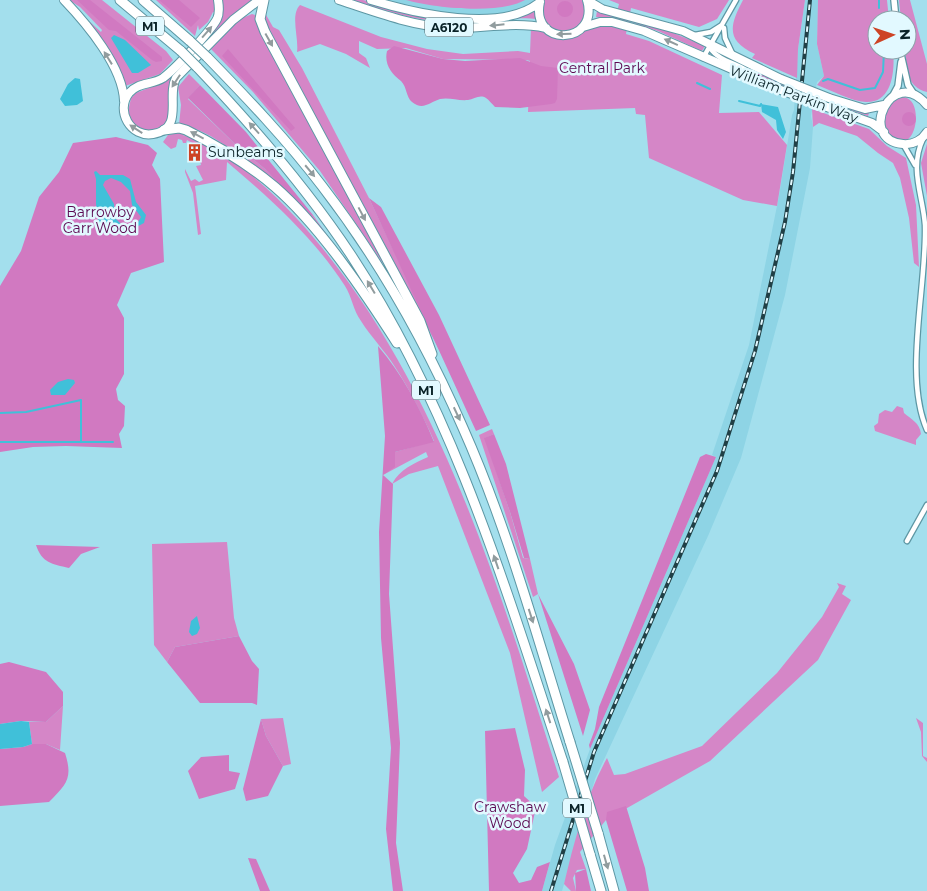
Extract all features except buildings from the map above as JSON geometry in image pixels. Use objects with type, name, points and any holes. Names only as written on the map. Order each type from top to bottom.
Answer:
[{"type":"highway","points":[[64,0],[79,16],[110,60],[120,79],[126,120],[136,131],[150,135],[164,130],[174,116],[171,90],[176,78],[233,20],[259,0]]},
{"type":"highway","name":"M1","points":[[120,0],[181,51],[270,146],[311,198],[352,256],[390,319],[433,402],[488,539],[563,762],[601,891]]},
{"type":"highway","name":"M1","points":[[143,0],[207,57],[257,109],[323,187],[363,245],[405,312],[464,428],[504,535],[570,742],[614,891]]},
{"type":"highway","points":[[124,103],[133,89],[164,77],[210,29],[219,12],[218,0]]},
{"type":"highway","name":"M1","points":[[264,0],[260,19],[263,28],[420,321],[447,394]]},
{"type":"highway","name":"A6120","points":[[339,0],[396,18],[427,25],[471,28],[524,24],[546,28]]},
{"type":"highway","name":"A6120","points":[[371,0],[414,13],[440,18],[515,14],[526,11],[540,1]]},
{"type":"highway","points":[[583,27],[589,14],[587,0]]},
{"type":"highway","name":"William Parkin Way","points":[[587,0],[602,9],[662,24],[691,35],[711,47],[781,79],[829,98],[865,109],[884,105]]},
{"type":"highway","points":[[540,1],[539,16],[546,28]]},
{"type":"highway","name":"William Parkin Way","points":[[546,28],[558,35],[564,36],[583,27],[600,22],[630,27],[658,36],[759,82],[872,123],[889,138],[903,144]]},
{"type":"highway","points":[[884,132],[880,118],[884,105],[892,97],[899,94],[922,100]]},
{"type":"highway","name":"M1","points":[[164,130],[179,128],[228,151],[276,188],[310,224],[366,296],[433,402]]},
{"type":"highway","points":[[903,144],[911,144],[926,134]]},
{"type":"street","points":[[704,58],[736,0]]},
{"type":"street","points":[[691,35],[711,32],[724,24]]},
{"type":"street","name":"William Parkin Way","points":[[724,24],[725,38],[734,56]]},
{"type":"street","points":[[711,47],[716,55],[751,72],[759,82]]},
{"type":"street","points":[[892,97],[898,86],[901,60]]},
{"type":"street","points":[[901,60],[908,85],[922,100]]},
{"type":"street","points":[[926,134],[918,150],[916,166],[925,235],[919,323],[918,379],[919,399],[927,430]]},
{"type":"street","points":[[903,144],[916,166]]},
{"type":"street","points":[[907,541],[927,505]]},
{"type":"shaded area","points":[[371,0],[541,0],[526,11],[462,18]]},
{"type":"shaded area","points":[[805,0],[818,0],[817,44],[824,76],[817,82],[811,116],[813,127],[810,168],[785,295],[741,458],[708,536],[595,779],[562,891],[542,891],[555,845],[590,749],[716,457],[712,455],[749,345],[779,196],[794,110],[798,49]]},
{"type":"shaded area","points":[[114,35],[125,40],[151,65],[138,73],[132,73],[111,38]]},
{"type":"shaded area","points":[[75,78],[80,79],[83,101],[77,105],[65,106],[60,99],[68,84]]},
{"type":"shaded area","points":[[761,104],[778,107],[786,132],[783,139],[777,130],[776,120],[762,112]]},
{"type":"shaded area","points":[[96,171],[100,175],[123,175],[130,179],[136,202],[146,215],[144,223],[128,230],[115,232],[103,231],[99,228],[94,172]],"holes":[[[111,178],[121,182],[130,191],[132,205],[141,217],[137,224],[124,227],[115,218],[114,204],[103,185],[105,181]]]},
{"type":"shaded area","points":[[68,379],[74,380],[75,383],[65,395],[51,395],[50,390],[58,382]]},
{"type":"shaded area","points":[[197,616],[200,628],[197,634],[192,636],[189,632],[191,621]]},
{"type":"shaded area","points":[[21,721],[29,722],[32,744],[23,747],[0,749],[0,724]]},
{"type":"green space","points":[[69,0],[102,0],[166,51],[173,60],[160,74],[125,86],[104,43],[89,21],[101,32],[102,30],[80,7]]},
{"type":"green space","points":[[77,0],[90,0],[162,57],[162,61],[156,62],[152,60],[116,31],[109,30]]},
{"type":"green space","points":[[156,0],[214,0],[215,13],[213,12],[208,22],[199,30],[198,25],[195,36]]},
{"type":"green space","points":[[159,0],[179,0],[200,18],[191,27]]},
{"type":"green space","points":[[223,0],[253,0],[173,79],[169,91],[168,115],[162,127],[148,131],[134,125],[128,112],[131,98],[136,93],[161,83],[223,11]]},
{"type":"green space","points":[[351,0],[363,0],[440,20],[466,21],[527,14],[534,11],[536,19],[456,24],[425,20]]},
{"type":"green space","points":[[406,0],[525,0],[514,5],[466,9]]},
{"type":"green space","points":[[544,0],[582,0],[585,13],[582,22],[574,28],[564,31],[554,29],[546,24],[542,14]]},
{"type":"green space","name":"Central Park","points":[[609,0],[729,0],[717,19],[699,27],[631,8],[629,19],[666,30],[705,46],[702,51],[658,31],[631,22],[628,22],[626,34],[649,41],[722,75],[719,113],[759,112],[787,145],[777,206],[743,200],[649,158],[645,115],[636,114],[635,108],[528,112],[530,61],[527,60],[443,59],[406,48],[377,49],[359,41],[359,53],[366,58],[370,68],[346,54],[320,44],[297,52],[295,21],[297,9],[300,5],[381,37],[427,49],[463,54],[518,51],[530,53],[531,28],[564,39],[615,19],[596,17],[597,11],[616,16],[619,4]]},
{"type":"green space","points":[[743,0],[805,0],[798,49],[797,78],[752,58],[755,54],[745,49],[739,43],[733,31],[733,24]]},
{"type":"green space","points":[[818,0],[887,0],[888,10],[867,10],[867,60],[893,60],[892,75],[887,91],[875,101],[866,102],[847,98],[817,85],[824,76],[817,44]]},
{"type":"green space","points":[[899,0],[910,0],[913,10],[900,10]]},
{"type":"green space","points":[[565,1],[571,3],[573,9],[571,15],[565,17],[559,15],[557,9],[559,3]]},
{"type":"green space","points":[[265,13],[273,27],[279,30],[302,68],[369,198],[452,375],[392,258],[274,40],[264,19]]},
{"type":"green space","points":[[252,14],[255,15],[262,34],[397,284],[320,171],[253,92],[211,49],[240,19]]},
{"type":"green space","points":[[917,26],[927,64],[927,92],[915,86],[911,81],[906,60],[917,60]]},
{"type":"green space","points":[[394,46],[443,59],[465,61],[520,58],[541,66],[558,68],[557,99],[555,103],[551,104],[520,108],[495,107],[482,96],[468,100],[440,99],[423,106],[416,105],[410,100],[403,83],[387,64],[387,51]]},
{"type":"green space","points":[[228,49],[295,128],[291,131],[222,56]]},
{"type":"green space","points":[[725,56],[789,86],[869,113],[868,116],[785,88],[723,58]]},
{"type":"green space","points":[[189,74],[200,85],[188,99],[236,145],[265,169],[309,215],[313,215],[344,259],[349,270],[293,208],[247,162],[223,144],[200,131],[179,125],[181,105],[178,87]]},
{"type":"green space","points":[[200,85],[246,132],[313,215],[309,216],[265,169],[236,145],[188,98]]},
{"type":"green space","points":[[904,97],[911,101],[915,109],[916,119],[911,136],[905,141],[897,140],[888,132],[884,121],[886,110],[889,106]]},
{"type":"green space","points":[[812,109],[869,129],[887,146],[906,158],[916,205],[919,267],[914,263],[909,218],[900,178],[893,163],[857,136],[819,123],[813,127]]},
{"type":"green space","points":[[906,112],[912,112],[916,119],[912,126],[906,126],[902,122],[902,116]]},
{"type":"green space","points":[[183,132],[183,135],[216,150],[246,171],[299,221],[347,281],[389,345],[426,413],[458,484],[486,557],[512,630],[559,777],[542,792],[510,653],[438,466],[409,474],[392,484],[403,471],[428,457],[426,452],[383,475],[395,452],[434,441],[411,394],[391,361],[358,317],[345,286],[333,268],[291,220],[227,162],[226,180],[195,186],[201,234],[198,235],[193,193],[185,172],[185,169],[191,181],[195,179],[199,182],[203,180],[196,166],[201,165],[196,145],[187,140],[186,143],[183,143],[182,140],[178,139],[176,147],[171,149],[163,142],[168,135]]},
{"type":"green space","name":"Barrowby Carr Wood","points":[[116,137],[148,145],[157,153],[152,165],[160,179],[164,262],[131,273],[117,305],[124,318],[124,374],[116,389],[118,400],[125,406],[124,426],[119,434],[122,448],[33,447],[0,452],[0,286],[21,251],[39,197],[59,172],[73,143]]},
{"type":"green space","points":[[927,144],[927,196],[921,163]]},
{"type":"green space","points":[[369,198],[381,207],[439,315],[490,425],[476,431]]},
{"type":"green space","points":[[378,346],[410,391],[434,442],[395,452],[395,467],[383,475],[393,484],[389,594],[400,743],[396,843],[403,891],[393,891],[386,829],[391,748],[381,638],[379,532],[385,436]]},
{"type":"green space","points":[[897,406],[903,408],[904,413],[919,427],[921,434],[916,440],[916,445],[875,431],[874,426],[878,423],[879,414],[885,410],[892,412]]},
{"type":"green space","points":[[492,429],[494,434],[485,438],[523,558],[530,559],[538,594],[533,597],[479,435]]},
{"type":"green space","points":[[494,434],[506,464],[530,559],[524,558],[484,438]]},
{"type":"green space","points":[[706,454],[716,457],[590,749],[589,745],[595,729],[599,707],[700,457]]},
{"type":"green space","points":[[227,542],[234,618],[239,636],[175,647],[167,662],[154,645],[152,544]]},
{"type":"green space","points":[[36,545],[100,547],[81,554],[69,568],[48,562],[41,556]]},
{"type":"green space","points":[[837,583],[846,586],[842,594],[851,600],[818,660],[710,761],[606,820],[580,852],[586,869],[577,870],[573,878],[576,891],[571,891],[564,884],[572,852],[581,819],[607,758],[614,775],[625,774],[702,746],[777,673],[822,617],[839,587]]},
{"type":"green space","points":[[538,594],[574,664],[590,710],[583,736]]},
{"type":"green space","points":[[239,636],[252,661],[259,669],[257,705],[252,703],[200,703],[167,662],[175,647]]},
{"type":"green space","points":[[9,662],[46,672],[63,692],[63,706],[46,722],[21,721],[0,724],[0,664]]},
{"type":"green space","points":[[63,706],[60,750],[46,744],[32,744],[29,722],[46,722]]},
{"type":"green space","points":[[283,718],[291,764],[283,766],[266,736],[261,719]]},
{"type":"green space","points":[[916,718],[923,723],[923,756],[927,758],[927,762],[922,756],[921,732]]},
{"type":"green space","points":[[261,719],[266,736],[283,766],[268,796],[246,801],[243,789]]},
{"type":"green space","name":"Crawshaw Wood","points":[[515,728],[525,770],[524,796],[536,807],[527,849],[513,873],[519,883],[531,880],[537,867],[550,862],[542,891],[489,891],[485,731]]},
{"type":"green space","points":[[32,744],[46,744],[65,753],[68,769],[67,780],[49,802],[0,806],[0,749],[23,747]]},
{"type":"green space","points":[[229,755],[229,771],[240,773],[235,789],[199,799],[188,771],[201,757]]},
{"type":"green space","points":[[626,806],[645,868],[649,891],[627,891],[606,820],[607,812]]},
{"type":"green space","points":[[248,858],[256,859],[270,891],[260,891]]},
{"type":"green space","points":[[586,869],[591,891],[576,891],[575,873]]},
{"type":"waterway","points":[[879,0],[879,8]]},
{"type":"waterway","points":[[823,81],[828,79],[860,90],[875,88],[883,72],[884,60]]},
{"type":"waterway","points":[[697,83],[710,89]]},
{"type":"waterway","points":[[739,101],[760,106],[761,104]]},
{"type":"waterway","points":[[0,413],[26,412],[81,400],[81,442]]},
{"type":"waterway","points":[[0,442],[113,442]]},
{"type":"railway","points":[[551,891],[594,752],[717,471],[755,351],[785,222],[793,172],[810,0]]},
{"type":"place","name":"Sunbeams","points":[[194,152]]}]
